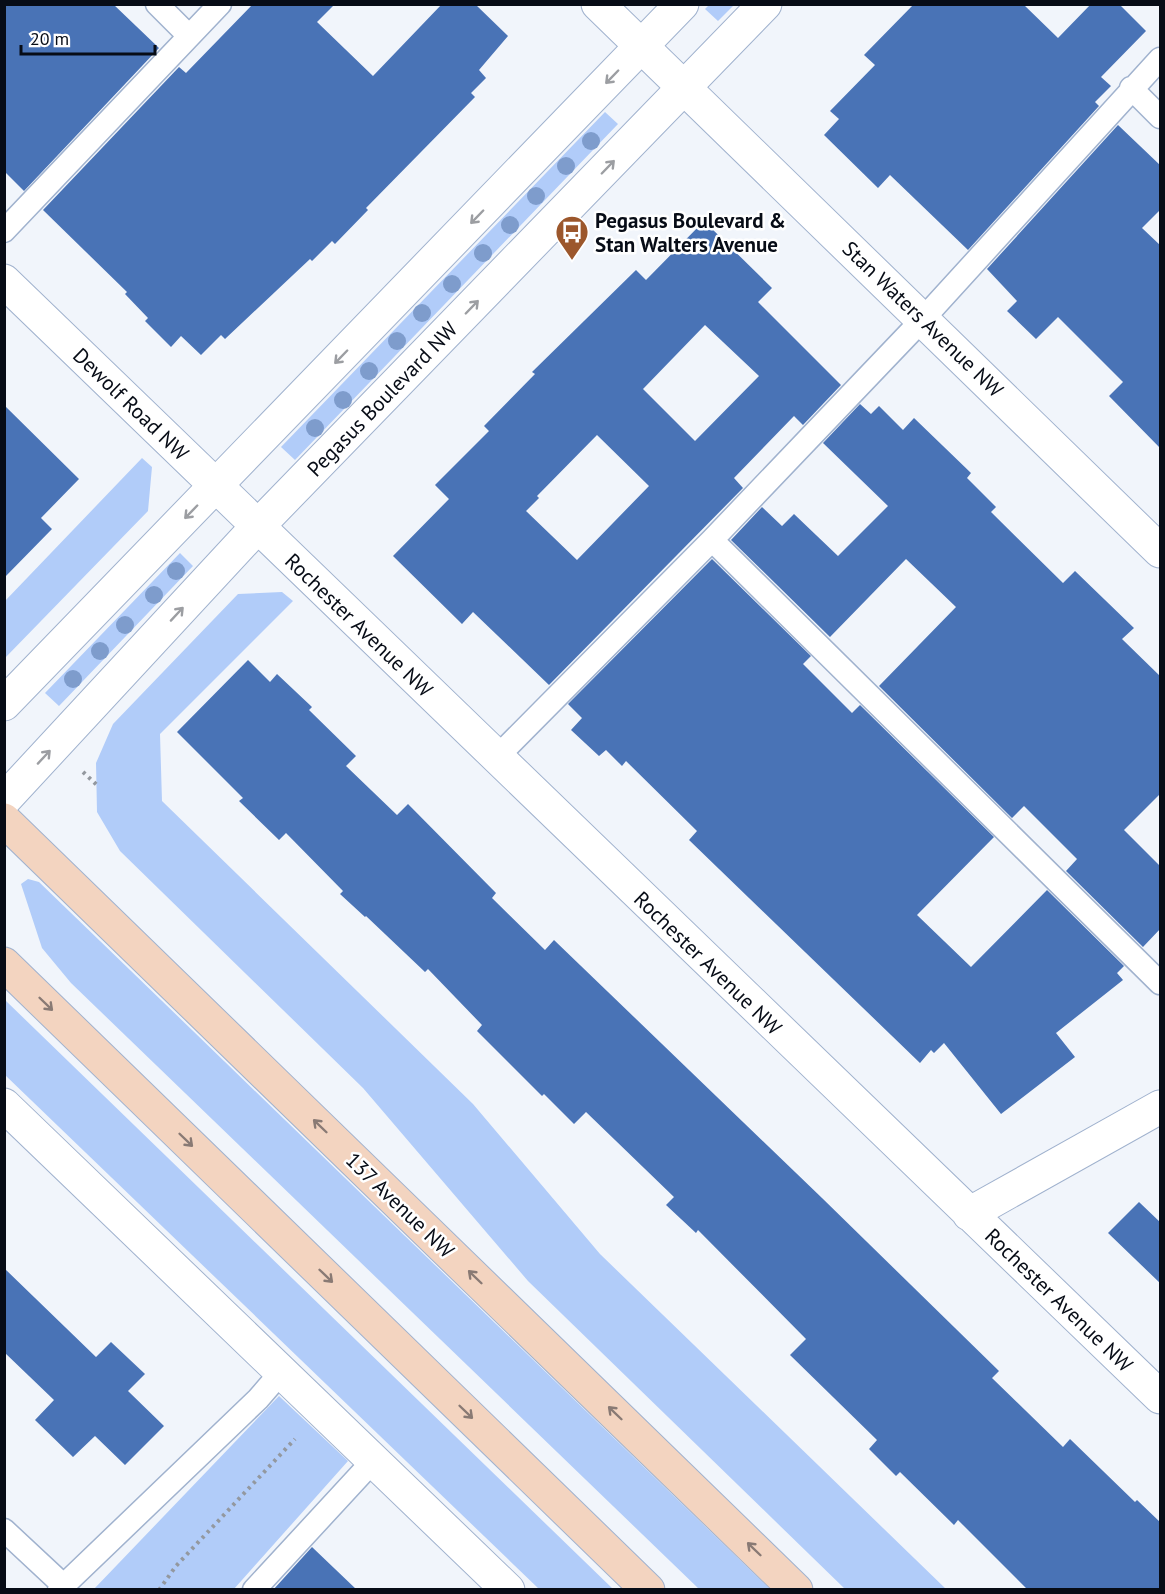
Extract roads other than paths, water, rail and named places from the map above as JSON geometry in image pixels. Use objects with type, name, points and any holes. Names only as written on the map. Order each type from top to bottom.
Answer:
[{"type":"main road","name":"137 Avenue NW","points":[[4,820],[796,1590]]},
{"type":"main road","points":[[4,964],[648,1590]]},
{"type":"street","name":"Stan Waters Avenue NW","points":[[598,4],[1161,551]]},
{"type":"street","points":[[4,705],[682,4]]},
{"type":"street","name":"Pegasus Boulevard NW","points":[[4,800],[257,527],[765,4]]},
{"type":"street","name":"Dewolf Road NW","points":[[4,280],[257,527]]},
{"type":"street","name":"Rochester Avenue NW","points":[[257,527],[1161,1397]]},
{"type":"street","points":[[4,1105],[283,1370],[508,1590]]},
{"type":"street","points":[[969,1214],[1161,1107]]},
{"type":"lane","points":[[157,4],[189,36]]},
{"type":"lane","points":[[4,231],[220,4]]},
{"type":"lane","points":[[496,758],[712,540],[923,319],[1131,88],[1161,59]]},
{"type":"lane","points":[[1131,88],[1161,117]]},
{"type":"lane","points":[[712,540],[1161,983]]},
{"type":"lane","points":[[4,1530],[61,1587],[258,1399],[283,1370]]},
{"type":"lane","points":[[254,1590],[374,1460]]},
{"type":"place","name":"Pegasus Boulevard & Stan Walters Avenue","points":[[572,261]]}]
